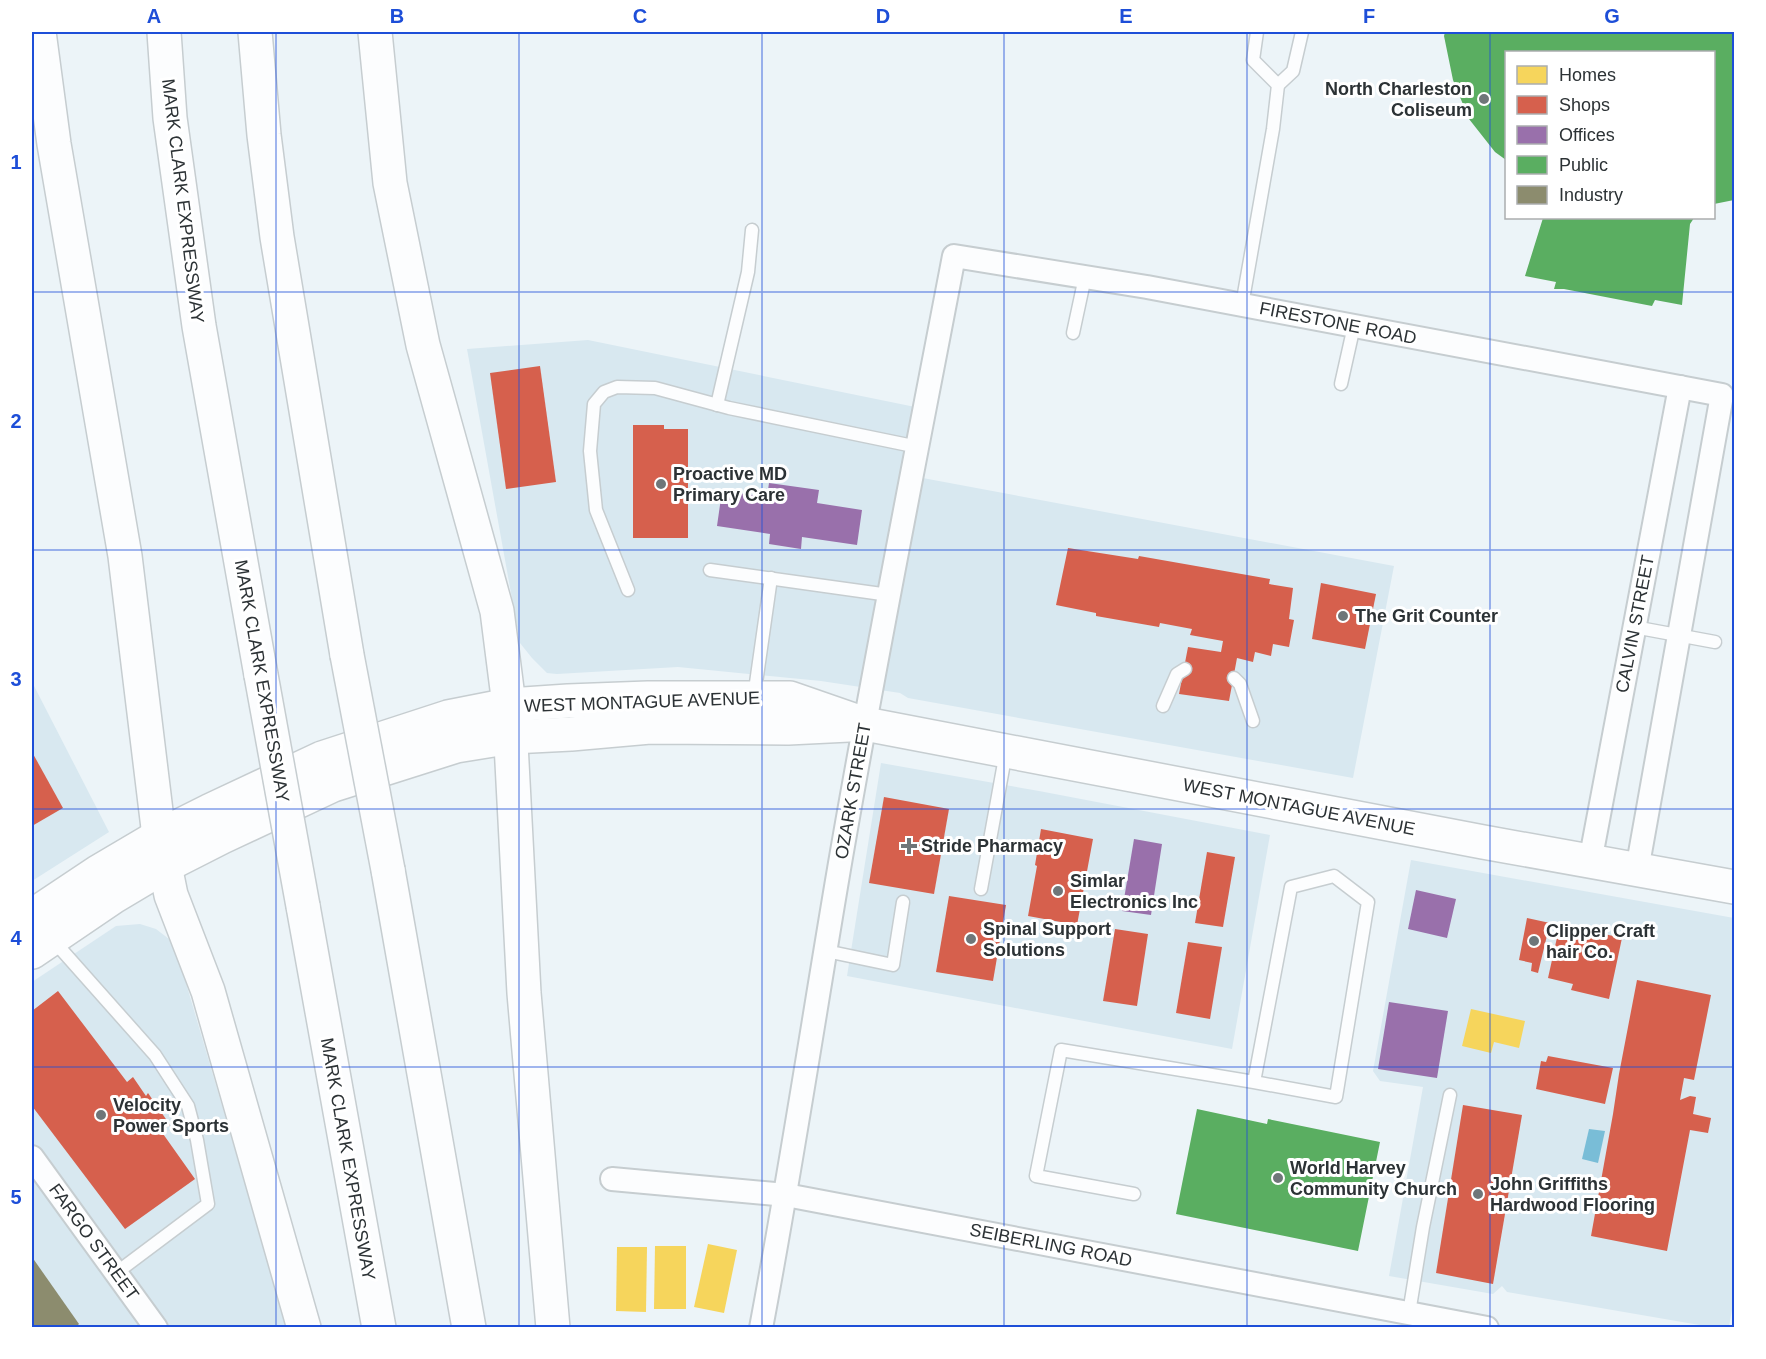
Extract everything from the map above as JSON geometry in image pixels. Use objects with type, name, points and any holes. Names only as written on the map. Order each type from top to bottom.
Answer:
[{"type":"main road","points":[[39,32],[54,144],[125,556],[162,851],[171,895],[208,991],[304,1328]]},
{"type":"main road","name":"MARK CLARK EXPRESSWAY","points":[[164,32],[170,118],[199,326],[379,1328]]},
{"type":"main road","points":[[255,32],[264,135],[277,237],[347,655],[388,870],[469,1328]]},
{"type":"main road","points":[[375,32],[393,195],[423,345],[497,611],[510,721],[524,993],[553,1328]]},
{"type":"main road","name":"WEST MONTAGUE AVENUE","points":[[38,926],[113,897],[162,851],[222,837],[333,785],[456,746],[510,721],[648,698],[790,698],[865,724],[1590,862],[1734,887]]},
{"type":"main road","name":"WEST MONTAGUE AVENUE","points":[[510,721],[571,734],[650,727],[788,728],[865,724]]},
{"type":"street","name":"FIRESTONE ROAD","points":[[954,256],[1147,287],[1730,395]]},
{"type":"street","name":"OZARK STREET","points":[[761,1328],[786,1195],[865,724],[954,256]]},
{"type":"street","name":"CALVIN STREET","points":[[1590,862],[1680,387]]},
{"type":"street","points":[[1636,870],[1679,635],[1730,395]]},
{"type":"street","name":"FARGO STREET","points":[[32,1157],[156,1328]]},
{"type":"street","name":"SEIBERLING ROAD","points":[[612,1179],[786,1195],[1487,1328]]},
{"type":"lane","points":[[1257,32],[1253,60],[1278,85]]},
{"type":"lane","points":[[1242,305],[1273,129],[1278,85],[1293,71],[1302,32]]},
{"type":"lane","points":[[717,405],[748,272],[752,230]]},
{"type":"lane","points":[[1073,333],[1085,277]]},
{"type":"lane","points":[[1341,384],[1354,326]]},
{"type":"lane","points":[[628,590],[596,510],[590,451],[594,405],[604,392],[617,387],[655,388],[717,405],[918,447]]},
{"type":"lane","points":[[710,570],[889,595]]},
{"type":"lane","points":[[754,698],[771,578]]},
{"type":"lane","points":[[1634,627],[1715,642]]},
{"type":"lane","points":[[1163,706],[1177,674],[1185,669]]},
{"type":"lane","points":[[1234,678],[1240,684],[1253,721]]},
{"type":"lane","points":[[981,890],[1006,751]]},
{"type":"lane","points":[[1134,1194],[1036,1176],[1061,1050],[1336,1097],[1368,902],[1334,876],[1291,887],[1254,1082]]},
{"type":"lane","points":[[826,951],[893,965],[903,902]]},
{"type":"lane","points":[[38,926],[155,1055],[188,1106],[197,1140],[208,1204],[116,1273]]},
{"type":"lane","points":[[1409,1312],[1423,1227],[1450,1095]]},
{"type":"shaded area","points":[[588,340],[925,409],[912,476],[1394,566],[1353,778],[908,698],[900,693],[821,681],[678,667],[547,673],[520,643],[467,349]]},
{"type":"shaded area","points":[[32,682],[109,832],[32,881]]},
{"type":"shaded area","points":[[881,763],[1270,835],[1232,1049],[847,976]]},
{"type":"shaded area","points":[[1411,860],[1734,918],[1734,1298],[1729,1327],[1711,1327],[1507,1292],[1502,1286],[1493,1294],[1389,1276],[1423,1087],[1380,1081],[1373,1071]]},
{"type":"shaded area","points":[[140,924],[156,929],[169,939],[176,949],[287,1327],[32,1326],[32,982],[116,926]]},
{"type":"water","points":[[1589,1129],[1605,1131],[1598,1163],[1582,1159]]},
{"type":"building: Homes","points":[[1471,1009],[1525,1021],[1519,1048],[1494,1042],[1491,1053],[1462,1046]]},
{"type":"building: Homes","points":[[708,1244],[737,1250],[724,1313],[694,1307]]},
{"type":"building: Homes","points":[[655,1246],[686,1246],[686,1309],[654,1309]]},
{"type":"building: Homes","points":[[617,1247],[647,1247],[646,1312],[616,1311]]},
{"type":"building: Shops","points":[[540,366],[556,482],[506,489],[490,373]]},
{"type":"building: Shops","name":"Proactive MD Primary Care","points":[[633,425],[664,425],[664,429],[688,429],[688,538],[633,538]]},
{"type":"building: Shops","points":[[1068,548],[1138,559],[1139,556],[1270,579],[1269,584],[1293,588],[1289,619],[1294,620],[1289,647],[1273,644],[1271,656],[1255,652],[1253,662],[1237,658],[1229,701],[1179,694],[1188,647],[1221,652],[1223,641],[1190,635],[1192,629],[1160,623],[1159,627],[1096,616],[1096,613],[1056,605]]},
{"type":"building: Shops","name":"The Grit Counter","points":[[1321,583],[1376,594],[1365,649],[1312,639]]},
{"type":"building: Shops","points":[[32,752],[63,808],[32,826]]},
{"type":"building: Shops","name":"Stride Pharmacy","points":[[884,797],[949,809],[934,894],[869,883]]},
{"type":"building: Shops","name":"Simlar Electronics Inc","points":[[1041,829],[1093,839],[1077,925],[1028,916]]},
{"type":"building: Shops","points":[[1207,852],[1235,857],[1223,927],[1195,923]]},
{"type":"building: Shops","name":"Spinal Support Solutions","points":[[949,896],[1006,905],[993,981],[936,972]]},
{"type":"building: Shops","name":"Clipper Craft hair Co.","points":[[1527,918],[1550,923],[1538,973],[1531,971],[1532,963],[1519,960]]},
{"type":"building: Shops","points":[[1560,924],[1622,938],[1609,999],[1571,990],[1573,984],[1548,978]]},
{"type":"building: Shops","points":[[1115,929],[1148,934],[1137,1006],[1103,1001]]},
{"type":"building: Shops","points":[[1188,942],[1222,947],[1210,1019],[1176,1013]]},
{"type":"building: Shops","points":[[1637,980],[1711,995],[1694,1080],[1684,1078],[1680,1100],[1690,1096],[1696,1097],[1693,1114],[1711,1118],[1708,1133],[1690,1130],[1667,1251],[1591,1236]]},
{"type":"building: Shops","name":"Velocity Power Sports","points":[[58,991],[127,1082],[133,1077],[146,1096],[148,1093],[170,1125],[161,1131],[195,1179],[125,1229],[32,1106],[32,1011]]},
{"type":"building: Shops","points":[[1548,1056],[1613,1068],[1605,1104],[1536,1089],[1541,1061],[1546,1062]]},
{"type":"building: Shops","name":"John Griffiths Hardwood Flooring","points":[[1463,1105],[1522,1115],[1493,1284],[1436,1273]]},
{"type":"building: Offices","points":[[769,483],[819,490],[817,503],[862,510],[857,545],[802,537],[801,549],[769,544],[770,534],[717,526],[722,491],[767,497]]},
{"type":"building: Offices","points":[[1134,839],[1162,844],[1151,915],[1122,911]]},
{"type":"building: Offices","points":[[1416,890],[1456,899],[1447,938],[1408,929]]},
{"type":"building: Offices","points":[[1389,1002],[1448,1011],[1437,1078],[1378,1069]]},
{"type":"building: Public","name":"North Charleston Coliseum","points":[[1445,32],[1734,32],[1734,200],[1715,204],[1715,51],[1505,51],[1505,159],[1495,152],[1469,119],[1453,80]]},
{"type":"building: Public","points":[[1543,219],[1693,219],[1690,224],[1682,305],[1655,300],[1652,306],[1554,289],[1556,282],[1525,276]]},
{"type":"building: Public","name":"World Harvey Community Church","points":[[1197,1109],[1267,1124],[1268,1119],[1380,1142],[1358,1251],[1176,1214]]},
{"type":"building: Industry","points":[[32,1257],[79,1324],[75,1328],[32,1328]]},
{"type":"place","name":"North Charleston Coliseum","points":[[1484,99]]},
{"type":"place","name":"Proactive MD Primary Care","points":[[661,484]]},
{"type":"place","name":"The Grit Counter","points":[[1343,616]]},
{"type":"place","name":"Stride Pharmacy","points":[[909,846]]},
{"type":"place","name":"Simlar Electronics Inc","points":[[1058,891]]},
{"type":"place","name":"Spinal Support Solutions","points":[[971,939]]},
{"type":"place","name":"Clipper Craft hair Co.","points":[[1534,941]]},
{"type":"place","name":"Velocity Power Sports","points":[[101,1115]]},
{"type":"place","name":"World Harvey Community Church","points":[[1278,1178]]},
{"type":"place","name":"John Griffiths Hardwood Flooring","points":[[1478,1194]]}]
